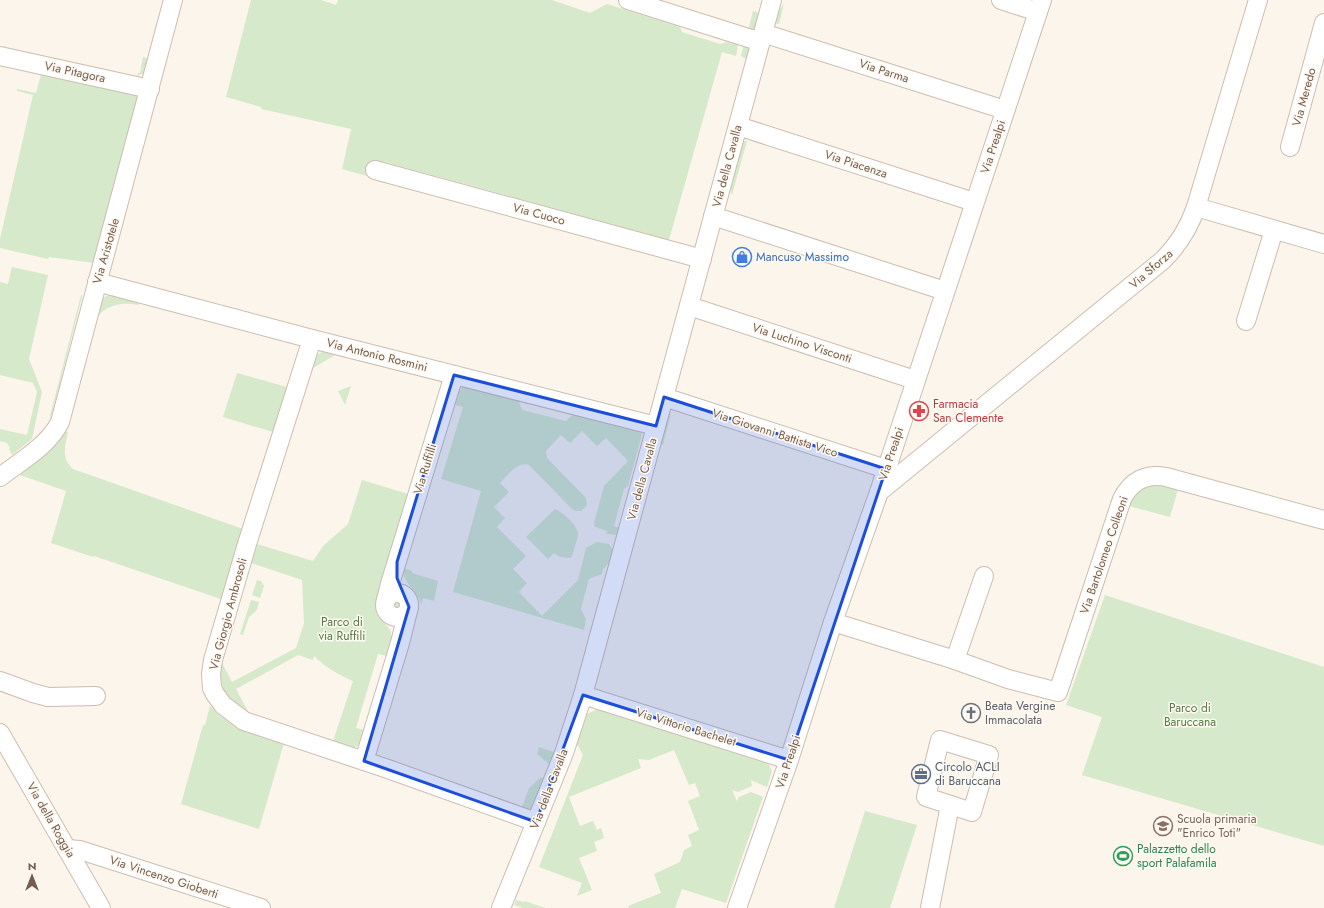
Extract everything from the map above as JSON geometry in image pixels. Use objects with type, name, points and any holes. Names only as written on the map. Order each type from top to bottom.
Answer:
[{"type":"street","name":"Via Aristotele","points":[[0,477],[46,442],[56,430],[62,417],[88,313],[98,282],[173,0]]},
{"type":"street","points":[[628,0],[762,37]]},
{"type":"street","name":"Via della Cavalla","points":[[501,908],[564,753],[583,695],[772,0]]},
{"type":"street","points":[[1001,0],[1040,6]]},
{"type":"street","name":"Via Sforza","points":[[879,492],[1163,260],[1181,240],[1196,207],[1258,0]]},
{"type":"street","name":"Via Prealpi","points":[[740,907],[833,622],[879,492],[1040,6]]},
{"type":"street","name":"Via Meredo","points":[[1290,146],[1324,23]]},
{"type":"street","name":"Via Parma","points":[[762,37],[1005,110]]},
{"type":"street","name":"Via Pitagora","points":[[0,56],[150,88]]},
{"type":"street","name":"Via Piacenza","points":[[738,126],[974,202]]},
{"type":"street","name":"Via Cuoco","points":[[375,170],[702,259]]},
{"type":"street","points":[[1196,207],[1324,244]]},
{"type":"street","points":[[714,216],[945,291]]},
{"type":"street","points":[[1246,321],[1274,230]]},
{"type":"street","name":"Via Antonio Rosmini","points":[[98,282],[312,339],[656,426]]},
{"type":"street","name":"Via Luchino Visconti","points":[[689,306],[915,380]]},
{"type":"street","name":"Via Giorgio Ambrosoli","points":[[312,339],[228,607],[210,674],[212,688],[218,700],[244,721],[444,788],[536,822]]},
{"type":"street","name":"Via Ruffilli","points":[[386,606],[396,562],[454,375]]},
{"type":"street","name":"Via Giovanni Battista Vico","points":[[664,397],[888,462]]},
{"type":"street","name":"Via Sforza","points":[[888,462],[911,460],[923,456]]},
{"type":"street","name":"Via Bartolomeo Colleoni","points":[[833,622],[955,660],[1008,679],[1058,692],[1122,499],[1137,481],[1144,477],[1166,477],[1324,520]]},
{"type":"street","name":"Via Ruffilli","points":[[396,562],[397,578],[408,602]]},
{"type":"street","points":[[955,660],[984,576]]},
{"type":"street","points":[[364,761],[400,643],[408,602]]},
{"type":"street","points":[[386,606],[393,616],[398,617],[405,614],[408,602]]},
{"type":"street","points":[[386,606],[397,626],[400,643]]},
{"type":"street","points":[[0,681],[48,697],[96,696]]},
{"type":"street","name":"Via Vittorio Bachelet","points":[[583,695],[789,760]]},
{"type":"street","name":"Via della Roggia","points":[[0,733],[101,908]]},
{"type":"street","points":[[930,908],[950,805]]},
{"type":"street","name":"Via Vincenzo Gioberti","points":[[67,849],[80,850],[261,908]]},
{"type":"highlighted area","points":[[454,375],[656,426],[664,397],[886,469],[789,760],[583,695],[536,822],[364,761],[409,607],[397,578],[397,562]]},
{"type":"green space","points":[[251,0],[321,0],[336,5],[338,0],[552,0],[590,13],[607,4],[680,27],[682,32],[720,44],[727,42],[738,45],[736,56],[722,52],[669,240],[385,162],[384,165],[371,162],[367,176],[342,169],[351,129],[261,109],[261,107],[226,97]]},
{"type":"green space","points":[[784,4],[779,24],[777,24],[775,21],[777,13]]},
{"type":"green space","points":[[753,11],[762,14],[757,31],[748,31]]},
{"type":"green space","points":[[744,44],[751,47],[749,60],[741,56]]},
{"type":"green space","points":[[143,57],[151,59],[144,73],[137,76],[138,73],[140,73]]},
{"type":"green space","points":[[45,73],[135,94],[138,99],[94,263],[49,257],[48,259],[0,248],[0,239],[33,95],[17,91],[17,89],[36,93],[41,75]]},
{"type":"green space","points":[[742,141],[747,141],[732,195],[732,177]]},
{"type":"green space","points":[[12,267],[48,275],[29,359],[42,392],[32,439],[12,455],[7,443],[0,441],[0,429],[27,435],[37,392],[33,383],[0,375],[0,282],[8,284]]},
{"type":"green space","points":[[112,294],[140,301],[138,305],[116,305],[106,309],[97,317],[100,302],[104,297]]},
{"type":"green space","points":[[81,295],[82,297],[52,414],[49,420]]},
{"type":"green space","points":[[324,351],[337,354],[313,368],[317,355]]},
{"type":"green space","points":[[237,373],[287,387],[273,432],[223,417]]},
{"type":"green space","points":[[351,386],[345,405],[338,391]]},
{"type":"green space","points":[[463,387],[519,401],[522,410],[566,421],[573,414],[641,432],[642,434],[628,486],[624,489],[614,526],[620,528],[616,535],[606,534],[607,531],[595,527],[594,523],[604,486],[628,461],[606,438],[597,446],[582,431],[570,443],[561,435],[546,451],[547,458],[586,498],[587,505],[581,511],[572,509],[529,465],[525,464],[517,467],[500,483],[509,492],[494,507],[505,518],[497,527],[526,556],[513,569],[527,583],[519,592],[542,616],[578,580],[586,548],[597,542],[609,544],[613,550],[610,562],[603,569],[602,574],[589,579],[581,609],[586,619],[584,630],[453,592],[481,491],[441,479],[463,407],[455,405],[460,389]]},
{"type":"green space","points":[[669,412],[671,413],[663,445],[659,443]]},
{"type":"green space","points":[[64,431],[68,432],[65,456],[69,465],[73,469],[243,529],[221,599],[51,543],[66,491],[18,473]]},
{"type":"green space","name":"Parco di via Ruffili","points":[[362,480],[408,494],[375,603],[380,618],[391,632],[392,642],[387,656],[378,654],[356,728],[364,730],[363,736],[358,746],[353,748],[333,741],[353,681],[332,670],[314,656],[313,660],[298,655],[236,689],[249,713],[230,699],[223,687],[221,672],[222,663],[232,682],[296,648],[304,623],[302,580],[251,563],[257,544],[313,561],[324,545],[348,524]]},
{"type":"green space","points":[[1150,482],[1178,489],[1170,517],[1129,506],[1130,497]]},
{"type":"green space","points":[[555,509],[569,519],[577,530],[578,537],[571,558],[560,557],[554,553],[548,559],[526,537]]},
{"type":"green space","points":[[404,568],[412,571],[412,573],[438,581],[434,601],[423,598],[421,605],[417,595],[405,578]]},
{"type":"green space","points":[[257,580],[261,581],[264,586],[260,598],[252,595]]},
{"type":"green space","name":"Parco di Baruccana","points":[[1105,595],[1324,667],[1324,846],[1082,775],[1102,717],[1066,705]]},
{"type":"green space","points":[[394,596],[402,596],[406,601],[400,613],[394,613],[388,606]]},
{"type":"green space","points":[[251,600],[259,602],[257,610],[249,617],[243,635],[240,634]]},
{"type":"green space","points":[[210,706],[219,715],[235,726],[284,743],[259,829],[181,804],[203,725],[205,725]]},
{"type":"green space","points":[[600,708],[767,761],[772,771],[767,787],[751,780],[752,786],[738,792],[732,790],[737,801],[739,797],[751,792],[763,797],[726,903],[682,889],[675,908],[629,908],[628,906],[661,893],[654,874],[680,862],[684,850],[692,846],[688,835],[699,830],[688,801],[700,796],[695,783],[689,785],[674,750],[649,760],[638,759],[641,768],[569,797],[580,826],[593,821],[597,830],[601,828],[604,838],[594,842],[597,851],[579,858],[592,890],[577,896],[582,883],[539,867],[583,755],[577,744],[587,714]]},
{"type":"green space","points":[[539,747],[554,752],[549,764],[537,754]]},
{"type":"green space","points":[[541,777],[544,779],[532,811],[521,810],[529,788]]},
{"type":"green space","points":[[865,811],[917,825],[890,908],[834,908]]},
{"type":"green space","points":[[516,900],[525,901],[545,908],[523,908],[514,905]]},
{"type":"place","name":"Mancuso Massimo","points":[[742,257]]},
{"type":"place","name":"Farmacia San Clemente","points":[[919,411]]},
{"type":"place","name":"Beata Vergine Immacolata","points":[[971,713]]},
{"type":"place","name":"Circolo ACLI di Baruccana","points":[[921,774]]},
{"type":"place","name":"Scuola primaria \"Enrico Toti\"","points":[[1163,826]]},
{"type":"place","name":"Palazzetto dello sport Palafamila","points":[[1123,856]]}]
